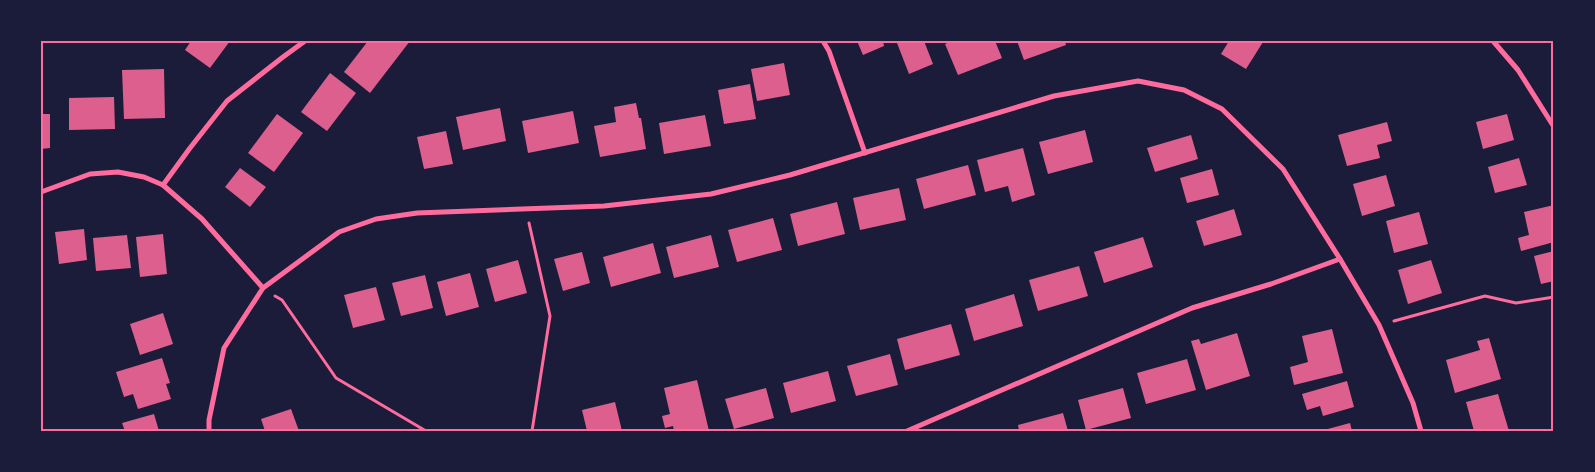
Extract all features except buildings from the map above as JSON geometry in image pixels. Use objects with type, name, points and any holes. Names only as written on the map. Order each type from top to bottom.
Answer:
[{"type":"street","points":[[163,185],[228,101],[305,41]]},
{"type":"street","points":[[822,41],[829,51],[865,153]]},
{"type":"street","points":[[1493,41],[1518,70],[1554,127]]},
{"type":"street","points":[[209,431],[209,420],[224,348],[263,288],[339,232],[376,220],[417,213],[604,206],[712,194],[790,175],[1054,96],[1138,81],[1184,90],[1222,109],[1283,168],[1340,258],[1378,325],[1413,403],[1421,431]]},
{"type":"street","points":[[41,192],[90,174],[118,172],[144,176],[163,185],[202,220],[263,288]]},
{"type":"street","points":[[907,431],[1192,308],[1271,284],[1340,258]]},
{"type":"path","points":[[526,208],[550,316],[532,431]]},
{"type":"path","points":[[263,288],[282,300],[336,378],[426,431]]},
{"type":"path","points":[[1378,325],[1485,296],[1516,303],[1554,297]]}]
